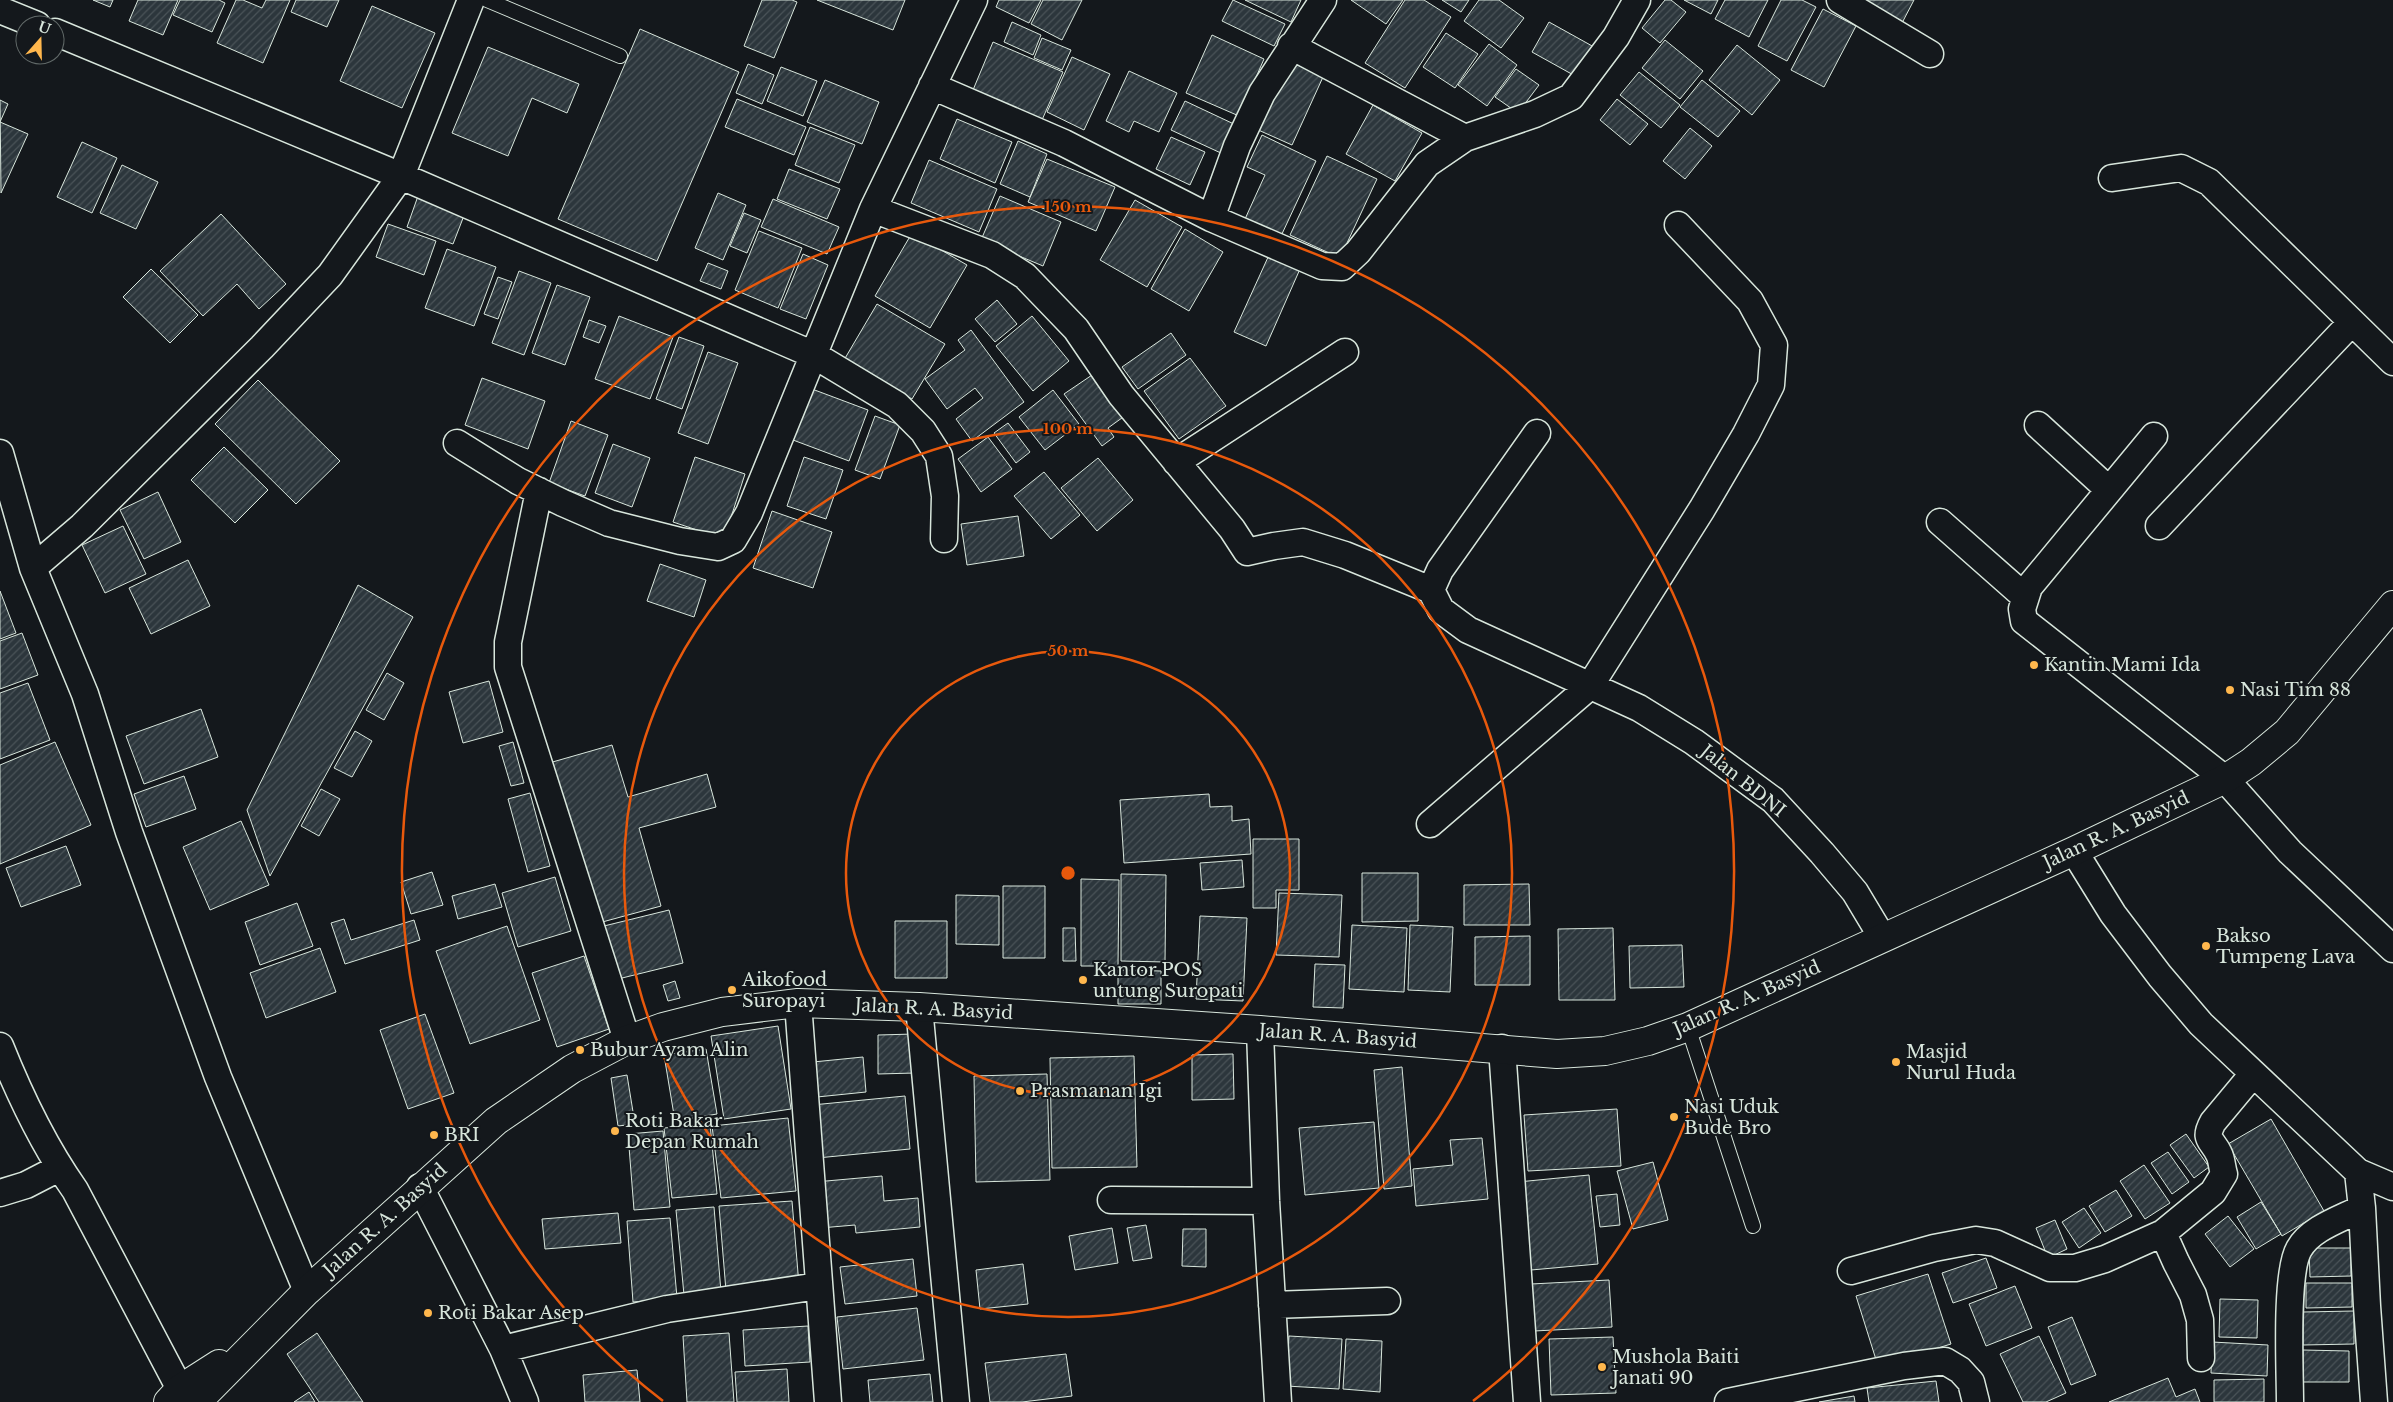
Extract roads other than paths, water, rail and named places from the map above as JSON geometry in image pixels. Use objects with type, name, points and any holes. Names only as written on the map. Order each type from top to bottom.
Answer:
[{"type":"main road","name":"Jalan R. A. Basyid","points":[[262,1336],[307,1291],[420,1187],[496,1121],[572,1069],[627,1040],[663,1027],[722,1012],[798,1003],[919,1007],[1260,1030],[1502,1048],[1557,1054],[1605,1051],[1648,1041],[1688,1027],[2074,851],[2225,779],[2251,762],[2287,732],[2393,605]]},
{"type":"main road","points":[[185,1399],[262,1336]]},
{"type":"main road","points":[[222,1402],[262,1336]]},
{"type":"street","points":[[33,568],[82,526],[262,347],[323,283],[401,176],[471,0]]},
{"type":"street","points":[[457,442],[518,481],[609,523],[680,541],[718,547],[733,540],[748,513],[873,209],[974,0]]},
{"type":"street","points":[[1210,218],[1236,146],[1262,93],[1291,46],[1323,0]]},
{"type":"street","points":[[932,86],[1064,143],[1210,218],[1322,266],[1342,267],[1358,252],[1427,164],[1465,138],[1535,114],[1571,97],[1616,37],[1637,0]]},
{"type":"street","points":[[1840,0],[1930,54]]},
{"type":"street","points":[[0,10],[15,16]]},
{"type":"street","points":[[65,36],[401,176],[814,355],[897,405],[922,430],[939,456],[945,496],[944,539]]},
{"type":"street","points":[[1291,46],[1465,138]]},
{"type":"street","points":[[2112,178],[2181,168],[2210,182],[2393,362]]},
{"type":"street","points":[[873,209],[992,255],[1026,276],[1076,329],[1121,395],[1232,529],[1247,552],[1303,542],[1345,554],[1431,590],[1440,570],[1537,433]]},
{"type":"street","points":[[1430,824],[1590,686],[1623,637],[1702,509],[1746,434],[1771,385],[1774,345],[1750,301],[1678,225]]},
{"type":"street","points":[[2159,526],[2352,322]]},
{"type":"street","points":[[1176,462],[1344,352]]},
{"type":"street","points":[[2038,425],[2108,490]]},
{"type":"street","points":[[2154,436],[2029,587],[2022,609],[2024,621],[2225,779],[2290,852],[2393,949]]},
{"type":"street","points":[[0,453],[12,536],[33,568],[85,694],[129,832],[218,1077],[307,1291]]},
{"type":"street","points":[[539,491],[508,654],[627,1040]]},
{"type":"street","points":[[1940,522],[2025,597]]},
{"type":"street","name":"Jalan BDNI","points":[[1431,590],[1441,610],[1468,630],[1639,708],[1694,742],[1773,800],[1855,892],[1882,937]]},
{"type":"street","points":[[2074,851],[2113,914],[2160,976],[2201,1024],[2358,1172],[2393,1187]]},
{"type":"street","points":[[798,1003],[828,1402]]},
{"type":"street","points":[[919,1007],[956,1402]]},
{"type":"street","points":[[1260,1030],[1266,1201],[1278,1402]]},
{"type":"street","points":[[0,1046],[14,1080],[59,1168],[75,1190],[185,1399]]},
{"type":"street","points":[[1502,1048],[1527,1402]]},
{"type":"street","points":[[1851,1271],[1934,1248],[1976,1240],[1995,1243],[2050,1268],[2076,1268],[2106,1259],[2163,1233],[2213,1192],[2224,1174],[2220,1154],[2209,1140],[2208,1131],[2213,1122],[2253,1074]]},
{"type":"street","points":[[0,1193],[26,1185],[59,1168]]},
{"type":"street","points":[[2358,1172],[2374,1402]]},
{"type":"street","points":[[420,1187],[503,1350],[525,1402]]},
{"type":"street","points":[[1111,1200],[1266,1201]]},
{"type":"street","points":[[2290,1402],[2292,1271],[2298,1250],[2314,1232],[2362,1208]]},
{"type":"street","points":[[2163,1233],[2193,1295],[2200,1320],[2202,1358]]},
{"type":"street","points":[[503,1350],[667,1309],[818,1286]]},
{"type":"street","points":[[1272,1305],[1387,1301]]},
{"type":"street","points":[[1728,1402],[1904,1366],[1945,1361],[1960,1370],[1970,1382],[1976,1402]]},
{"type":"lane","points":[[486,0],[620,56]]},
{"type":"lane","points":[[1688,1027],[1753,1226]]},
{"type":"place","name":"Kantin Mami Ida","points":[[2034,665]]},
{"type":"place","name":"Nasi Tim 88","points":[[2230,690]]},
{"type":"place","name":"Bakso Tumpeng Lava","points":[[2206,946]]},
{"type":"place","name":"Kantor POS untung Suropati","points":[[1083,980]]},
{"type":"place","name":"Aikofood Suropayi","points":[[732,990]]},
{"type":"place","name":"Bubur Ayam Alin","points":[[580,1050]]},
{"type":"place","name":"Masjid Nurul Huda","points":[[1896,1062]]},
{"type":"place","name":"Prasmanan Igi","points":[[1020,1091]]},
{"type":"place","name":"Nasi Uduk Bude Bro","points":[[1674,1117]]},
{"type":"place","name":"Roti Bakar Depan Rumah","points":[[615,1131]]},
{"type":"place","name":"BRI","points":[[434,1135]]},
{"type":"place","name":"Roti Bakar Asep","points":[[428,1313]]},
{"type":"place","name":"Mushola Baiti Janati 90","points":[[1602,1367]]}]
